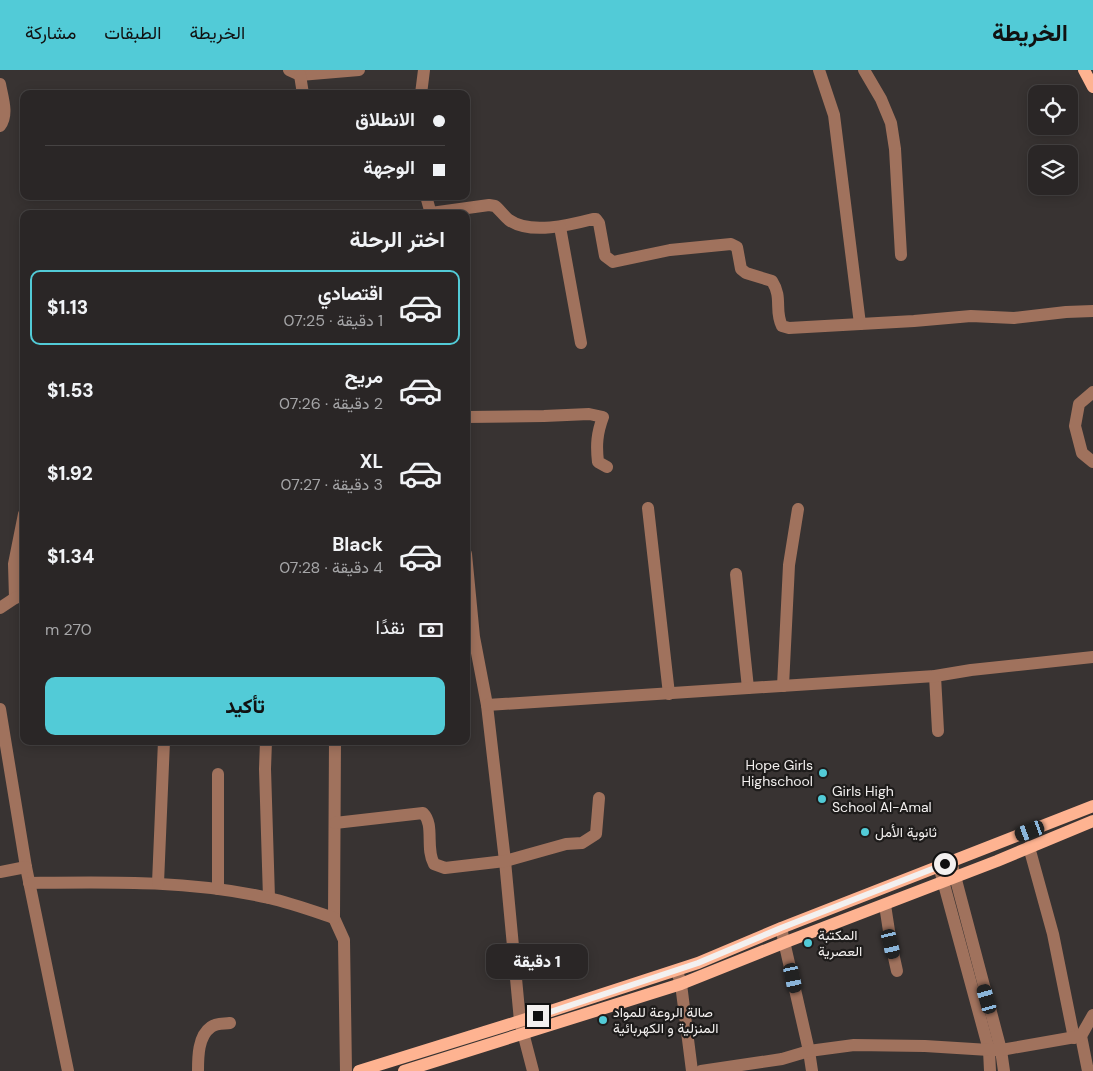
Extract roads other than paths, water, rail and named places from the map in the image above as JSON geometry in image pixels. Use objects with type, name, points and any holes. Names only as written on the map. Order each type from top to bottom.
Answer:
[{"type":"main road","points":[[1084,70],[1093,87]]},
{"type":"main road","points":[[404,1071],[444,1058],[677,970],[1093,806]]},
{"type":"main road","points":[[359,1071],[681,984],[885,905],[1093,821]]},
{"type":"street","points":[[301,90],[294,73],[359,70]]},
{"type":"street","points":[[422,90],[424,70]]},
{"type":"street","points":[[819,70],[834,115],[860,324]]},
{"type":"street","points":[[864,70],[882,99],[891,123],[895,149],[901,255]]},
{"type":"street","points":[[0,84],[5,116],[4,122],[0,126]]},
{"type":"street","points":[[457,210],[489,205],[495,206],[507,219],[527,226],[560,227],[596,219],[599,223],[605,256],[613,262],[670,250],[731,244],[737,247],[741,270],[772,281],[778,295],[779,320],[782,326],[798,328],[971,316],[1014,318],[1093,311]]},
{"type":"street","points":[[560,227],[581,343]]},
{"type":"street","points":[[1093,392],[1079,404],[1075,426],[1082,453],[1093,462]]},
{"type":"street","points":[[470,417],[589,414],[603,417],[597,432],[596,444],[598,462],[607,467]]},
{"type":"street","points":[[648,508],[669,694]]},
{"type":"street","points":[[782,686],[789,566],[798,509]]},
{"type":"street","points":[[0,608],[19,596],[14,564],[20,534]]},
{"type":"street","points":[[736,574],[748,688]]},
{"type":"street","points":[[470,637],[487,705],[522,1027],[533,1071]]},
{"type":"street","points":[[487,705],[935,676],[971,670],[1093,657]]},
{"type":"street","points":[[935,676],[938,730]]},
{"type":"street","points":[[0,709],[29,883],[68,1071]]},
{"type":"street","points":[[158,883],[164,745]]},
{"type":"street","points":[[266,745],[265,769],[270,898]]},
{"type":"street","points":[[335,745],[334,918],[344,940],[346,1071]]},
{"type":"street","points":[[218,774],[218,889]]},
{"type":"street","points":[[335,823],[423,812],[429,823],[430,856],[434,864],[445,868],[505,861],[566,844],[582,844],[596,834],[599,798]]},
{"type":"street","points":[[1029,847],[1088,1071]]},
{"type":"street","points":[[945,864],[995,1050],[1004,1071]]},
{"type":"street","points":[[0,872],[26,866]]},
{"type":"street","points":[[29,883],[158,883],[218,889],[270,898],[334,918]]},
{"type":"street","points":[[885,905],[897,971]]},
{"type":"street","points":[[781,928],[786,942],[812,1071]]},
{"type":"street","points":[[677,970],[681,984],[692,1071]]},
{"type":"street","points":[[701,1071],[782,1060],[809,1050],[854,1045],[880,1044],[995,1050],[1078,1037],[1093,1015]]},
{"type":"street","points":[[198,1071],[198,1054],[204,1035],[211,1027],[217,1024],[230,1023]]},
{"type":"street","points":[[990,1071],[995,1050]]},
{"type":"street","points":[[435,1071],[444,1058]]},
{"type":"place","name":"Hope Girls Highschool","points":[[823,773]]},
{"type":"place","name":"Girls High School Al-Amal","points":[[822,799]]},
{"type":"place","name":"ثانوية الأمل","points":[[865,832]]},
{"type":"place","name":"المكتبة العصرية","points":[[808,943]]},
{"type":"place","name":"صالة الروعة للمواد المنزلية و الكهربائية","points":[[603,1020]]}]
